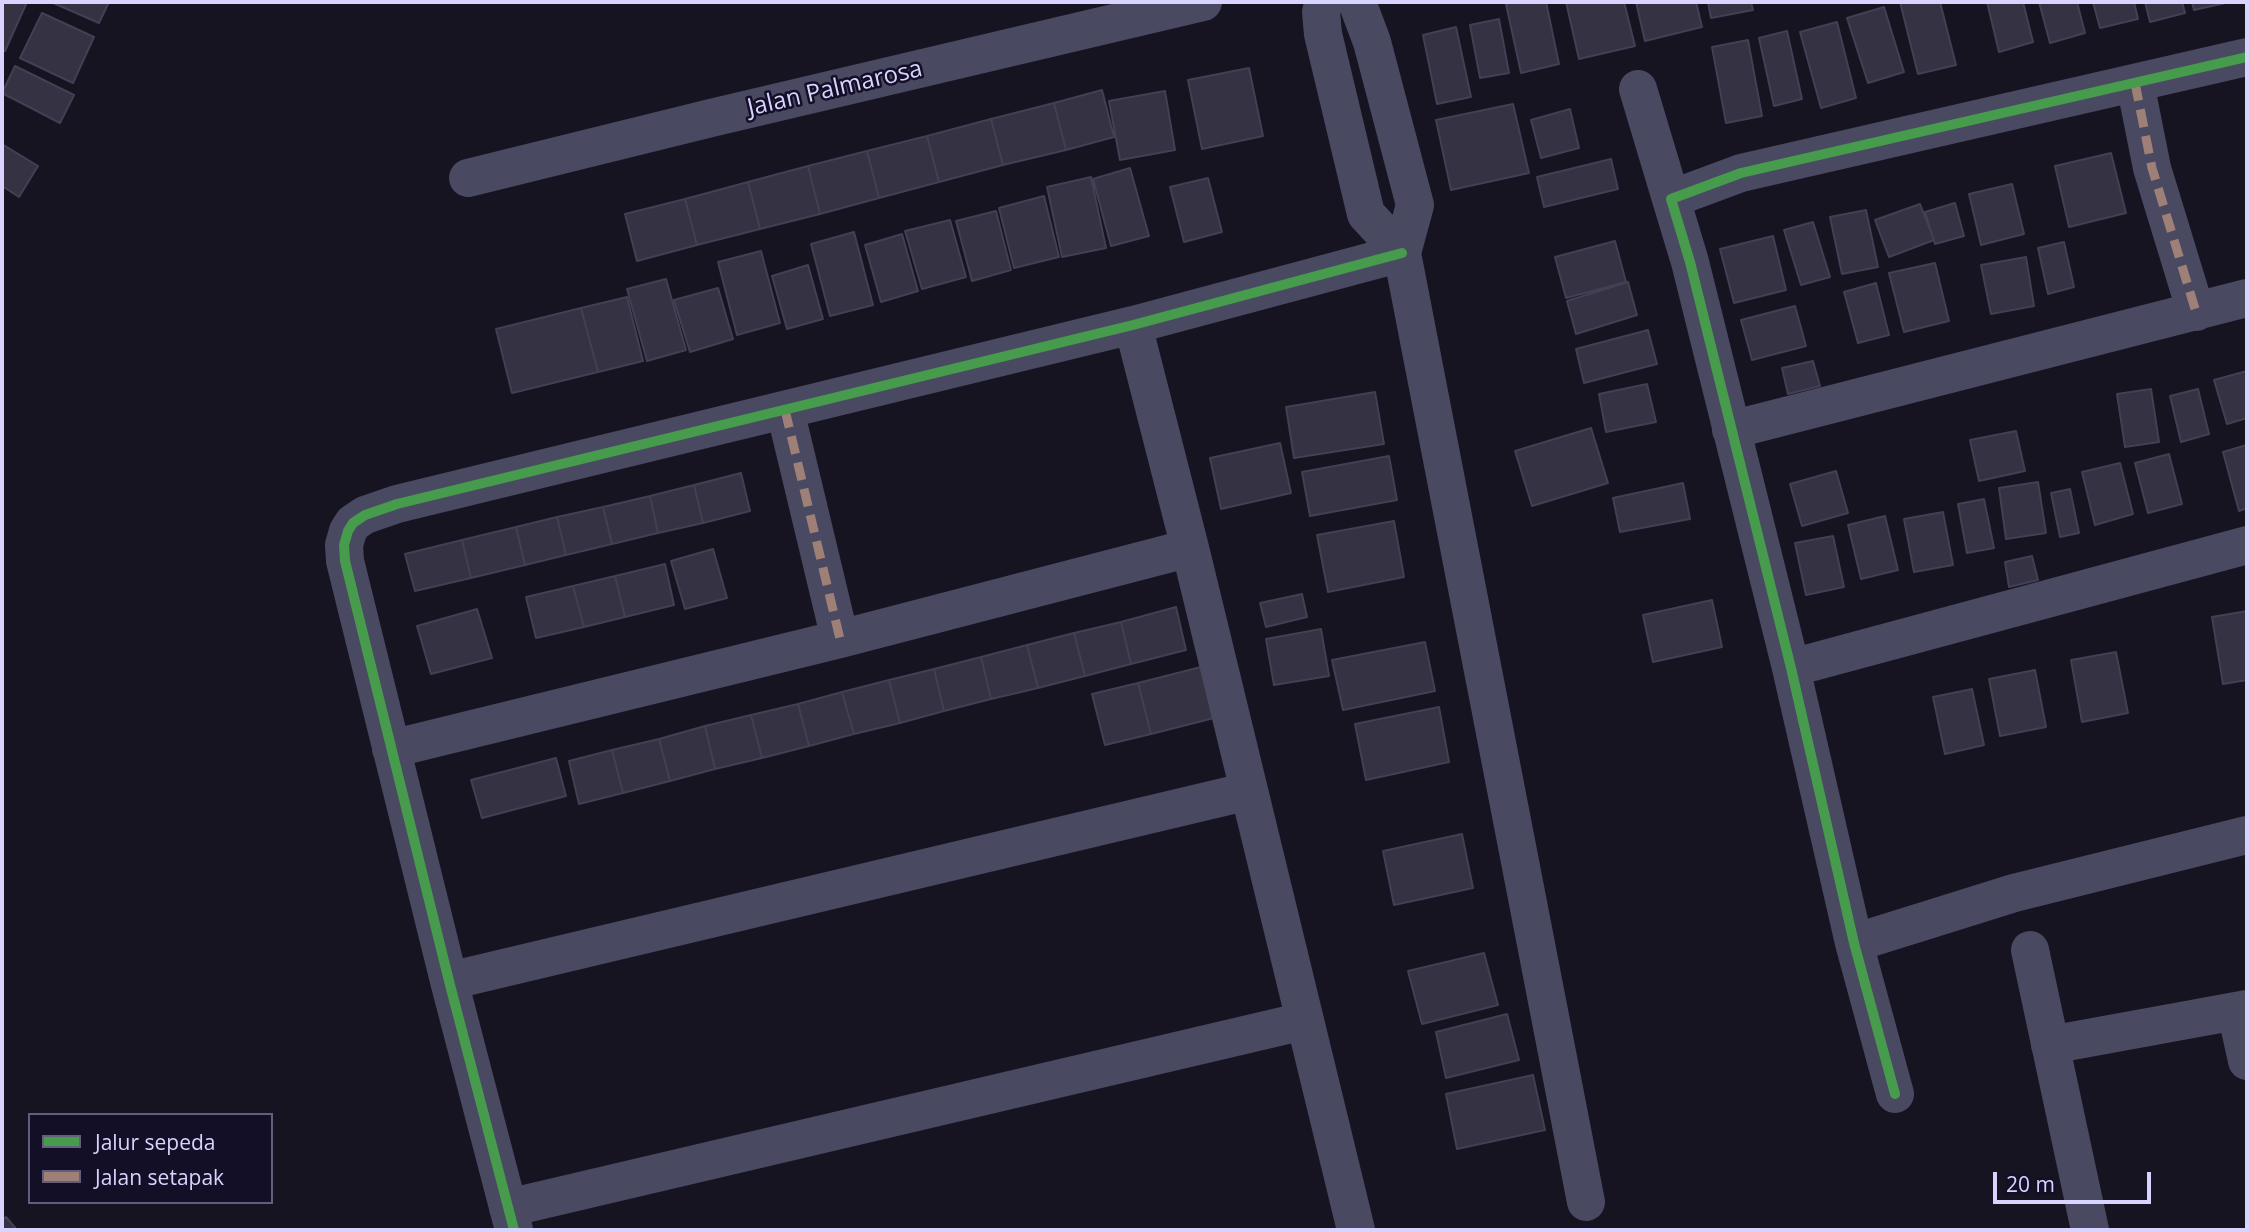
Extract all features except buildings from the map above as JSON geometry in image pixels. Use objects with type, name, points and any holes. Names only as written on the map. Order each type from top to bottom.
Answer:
[{"type":"street","name":"Jalan Palmarosa","points":[[467,178],[711,117],[1203,2]]},
{"type":"street","points":[[1324,2],[1321,12],[1323,34],[1366,214],[1402,253]]},
{"type":"street","points":[[1357,2],[1372,42],[1415,205],[1402,253],[1586,1202]]},
{"type":"street","points":[[1671,199],[1741,173],[2247,57]]},
{"type":"street","points":[[2135,83],[2152,168],[2196,312]]},
{"type":"street","points":[[1639,89],[1690,262],[1791,668],[1854,943],[1895,1094]]},
{"type":"street","points":[[1304,1021],[511,1219],[391,749],[345,561],[344,545],[353,523],[365,514],[397,504],[1133,325],[1402,253]]},
{"type":"street","points":[[1731,430],[2247,298]]},
{"type":"street","points":[[1133,325],[1250,790],[1356,1230]]},
{"type":"street","points":[[785,410],[840,639]]},
{"type":"street","points":[[1791,668],[2247,545]]},
{"type":"street","points":[[391,749],[840,639],[1190,548]]},
{"type":"street","points":[[449,981],[1250,790]]},
{"type":"street","points":[[1854,943],[2014,893],[2247,835]]},
{"type":"street","points":[[2030,950],[2090,1230]]},
{"type":"street","points":[[2050,1045],[2241,1010],[2247,1061]]},
{"type":"marked path","points":[[2135,83],[2152,168],[2196,312]]},
{"type":"marked path","points":[[785,410],[840,639]]},
{"type":"cycle path","points":[[1895,1094],[1854,943],[1791,668],[1690,262],[1671,199],[1741,173],[2247,57]]},
{"type":"cycle path","points":[[514,1230],[345,561],[344,545],[353,523],[365,515],[397,504],[1133,325],[1402,253]]}]
